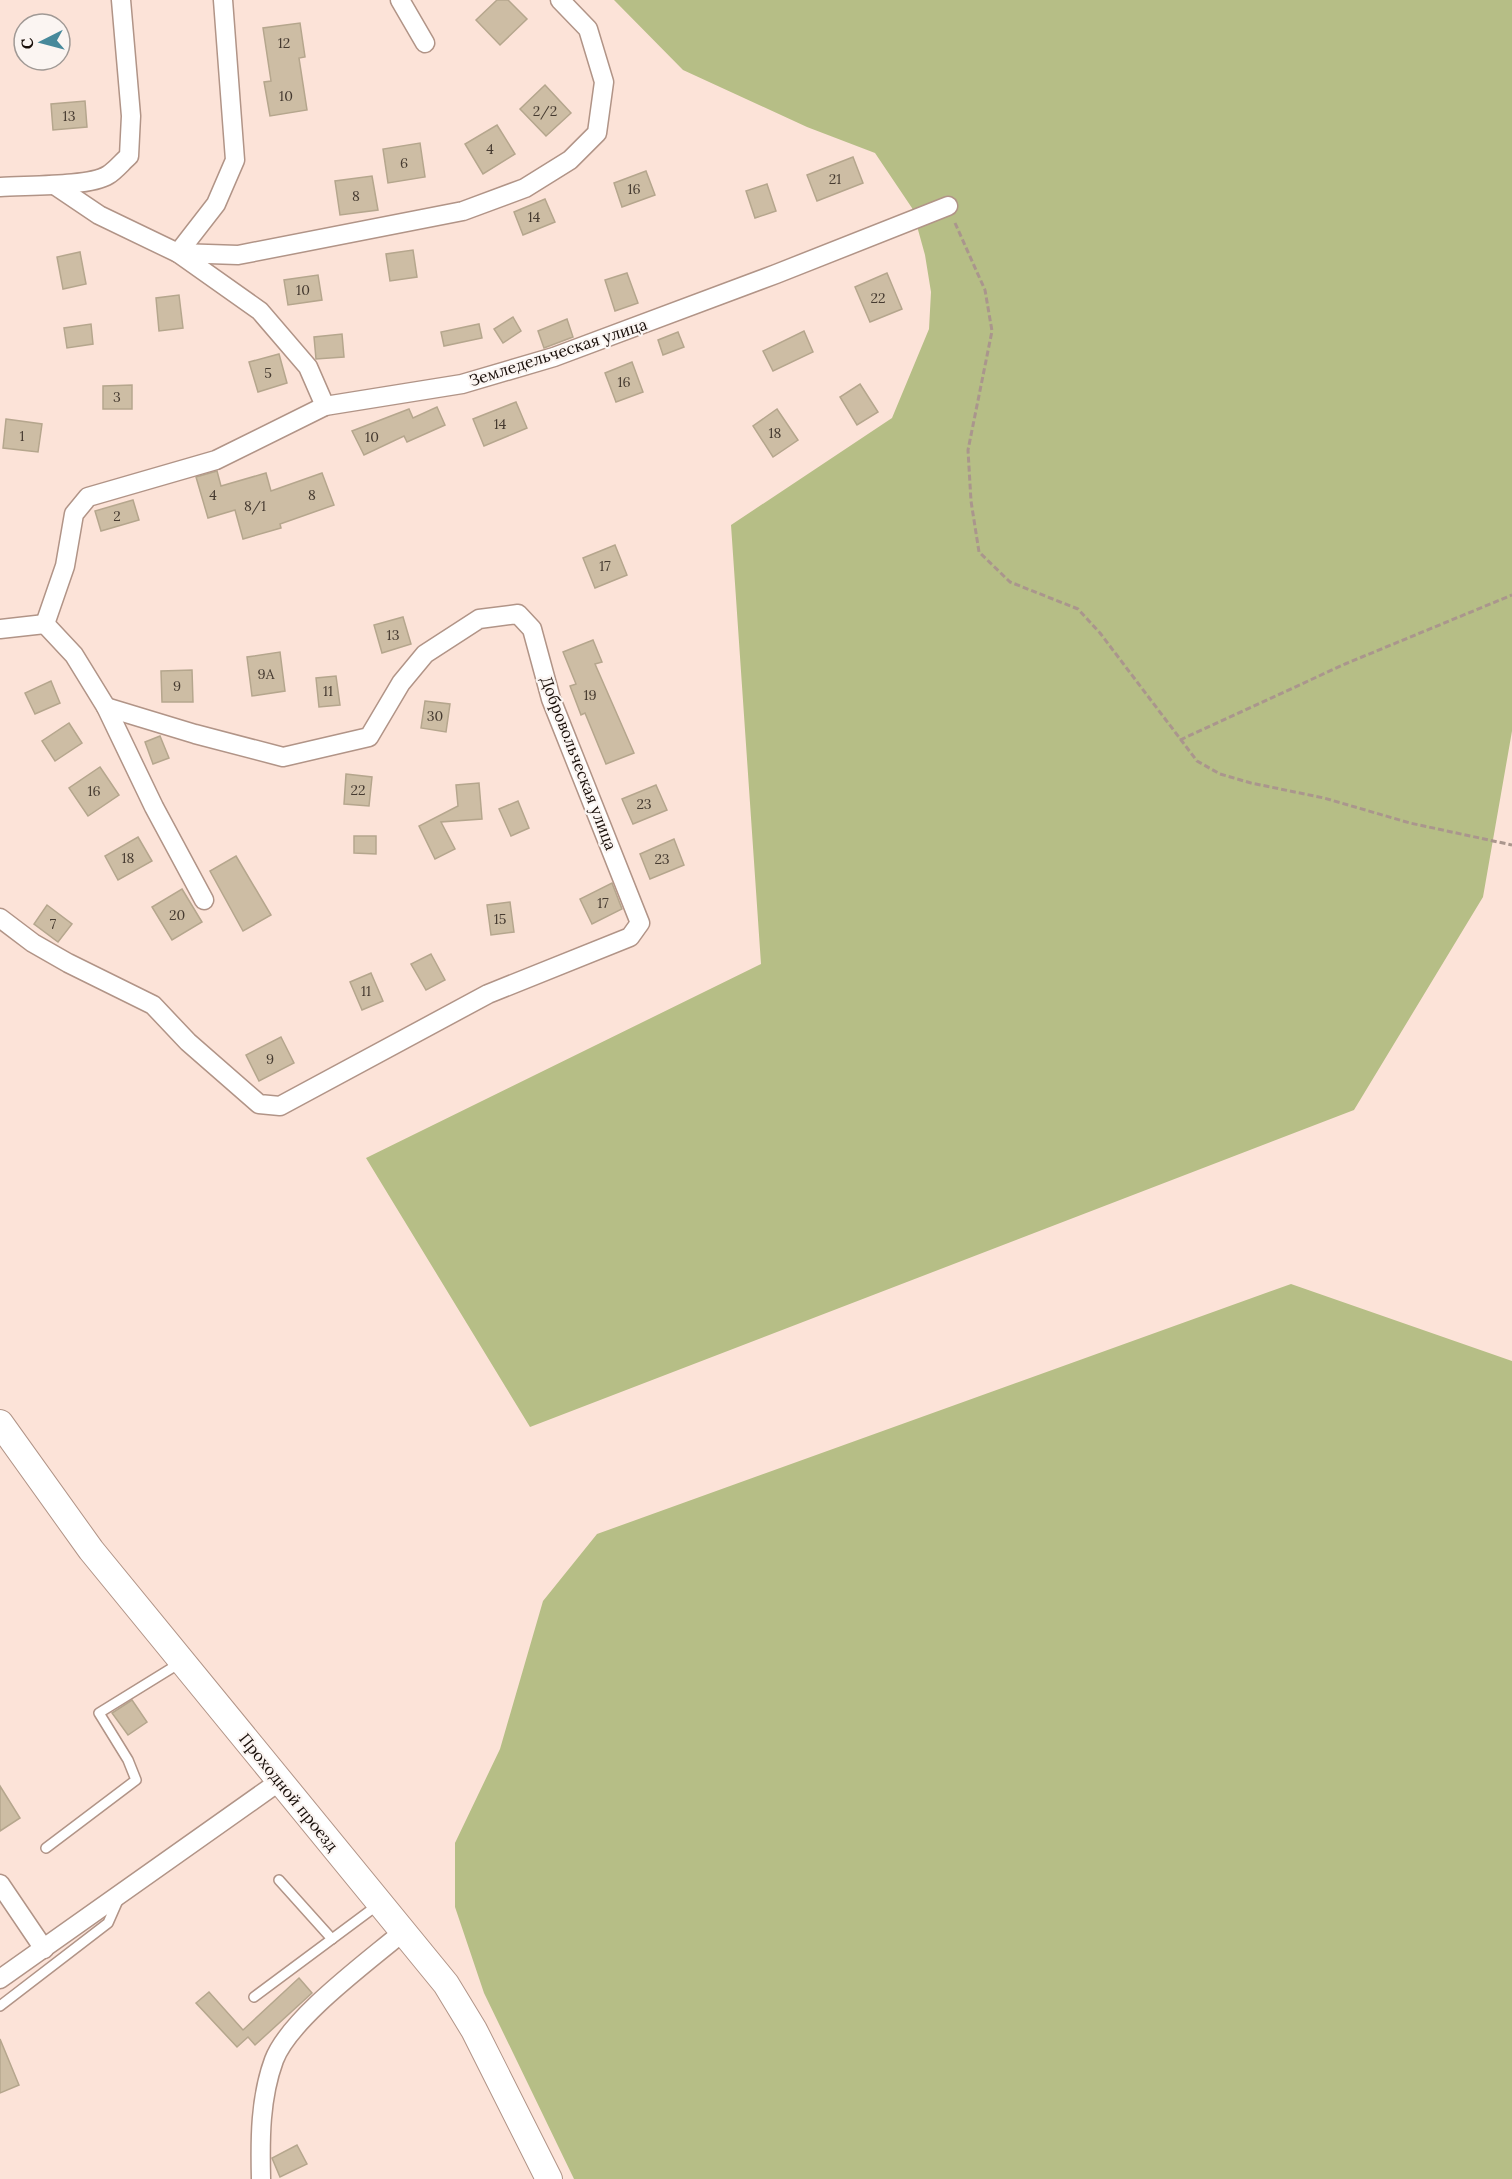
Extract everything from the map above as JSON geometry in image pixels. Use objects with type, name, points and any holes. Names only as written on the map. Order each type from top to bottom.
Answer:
[{"type":"street","points":[[0,187],[34,184],[56,186],[106,176],[129,156],[131,116],[121,0]]},
{"type":"street","points":[[178,253],[216,204],[235,160],[223,0]]},
{"type":"street","points":[[400,0],[425,43]]},
{"type":"street","points":[[178,253],[238,255],[332,239],[463,211],[525,188],[570,160],[597,133],[604,82],[588,29],[560,0]]},
{"type":"street","points":[[56,186],[99,215],[178,253],[260,311],[308,368],[325,406]]},
{"type":"street","name":"Земледельческая улица","points":[[45,624],[65,566],[74,514],[88,497],[216,460],[325,406],[462,384],[554,357],[776,274],[948,206]]},
{"type":"street","name":"Добровольческая улица","points":[[0,918],[33,943],[68,963],[153,1005],[188,1042],[259,1104],[280,1106],[488,994],[630,937],[640,923],[551,699],[532,629],[518,614],[479,619],[425,654],[401,683],[369,737],[283,757],[106,707]]},
{"type":"street","points":[[0,629],[45,624],[74,655],[106,707],[153,807],[204,900]]},
{"type":"street","name":"Проходной проезд","points":[[0,1424],[91,1550],[446,1984],[474,2030],[549,2179]]},
{"type":"street","points":[[0,1980],[280,1781]]},
{"type":"street","points":[[0,1884],[44,1949]]},
{"type":"street","points":[[261,2179],[263,2103],[274,2060],[283,2042],[328,1996],[404,1931]]},
{"type":"lane","points":[[46,1848],[136,1780],[128,1760],[99,1713],[182,1662]]},
{"type":"lane","points":[[279,1880],[332,1939]]},
{"type":"lane","points":[[0,2006],[108,1923],[120,1896]]},
{"type":"lane","points":[[254,1997],[380,1903]]},
{"type":"path","points":[[948,206],[986,290],[992,331],[968,450],[971,501],[979,552],[1010,582],[1078,609],[1100,633],[1197,761],[1220,774],[1283,791],[1323,798],[1410,823],[1512,845]]},
{"type":"path","points":[[1180,740],[1345,664],[1512,595]]},
{"type":"green space","points":[[614,0],[1512,0],[1512,731],[1483,897],[1354,1110],[530,1427],[366,1158],[761,964],[731,525],[892,418],[929,329],[931,292],[925,255],[912,208],[875,153],[807,127],[683,70]]},
{"type":"green space","points":[[1291,1284],[1512,1361],[1512,2179],[574,2179],[484,1993],[455,1907],[455,1843],[500,1749],[543,1601],[597,1534]]},
{"type":"building","points":[[497,0],[508,0],[527,19],[500,45],[476,20]]},
{"type":"building","points":[[300,23],[305,57],[299,58],[307,110],[270,116],[264,82],[271,81],[263,28]]},
{"type":"building","points":[[545,85],[571,113],[546,136],[520,109]]},
{"type":"building","points":[[85,101],[87,127],[53,130],[51,104]]},
{"type":"building","points":[[497,125],[515,154],[483,174],[465,144]]},
{"type":"building","points":[[420,143],[425,177],[388,183],[383,149]]},
{"type":"building","points":[[853,157],[863,183],[817,201],[807,175]]},
{"type":"building","points":[[646,171],[655,195],[622,207],[614,183]]},
{"type":"building","points":[[372,176],[378,210],[340,215],[335,181]]},
{"type":"building","points":[[767,184],[776,211],[755,218],[746,191]]},
{"type":"building","points":[[545,199],[555,222],[523,235],[514,212]]},
{"type":"building","points":[[413,250],[417,277],[390,281],[386,254]]},
{"type":"building","points":[[80,252],[86,284],[63,289],[57,257]]},
{"type":"building","points":[[627,273],[638,303],[615,311],[605,280]]},
{"type":"building","points":[[887,273],[902,309],[870,322],[855,287]]},
{"type":"building","points":[[318,275],[322,300],[288,305],[284,280]]},
{"type":"building","points":[[179,295],[183,328],[159,331],[156,298]]},
{"type":"building","points":[[513,317],[521,331],[503,343],[494,329]]},
{"type":"building","points":[[567,319],[573,337],[544,348],[538,331]]},
{"type":"building","points":[[91,324],[93,344],[67,348],[64,328]]},
{"type":"building","points":[[479,324],[482,338],[444,346],[441,332]]},
{"type":"building","points":[[804,331],[813,352],[773,371],[763,351]]},
{"type":"building","points":[[678,332],[684,347],[663,355],[658,340]]},
{"type":"building","points":[[342,334],[344,357],[316,359],[314,337]]},
{"type":"building","points":[[279,354],[287,383],[258,392],[249,362]]},
{"type":"building","points":[[632,362],[643,392],[616,402],[605,373]]},
{"type":"building","points":[[860,384],[878,412],[857,425],[840,397]]},
{"type":"building","points":[[132,385],[132,409],[103,409],[103,386]]},
{"type":"building","points":[[516,402],[527,428],[484,446],[473,419]]},
{"type":"building","points":[[437,407],[445,425],[407,442],[404,436],[364,455],[352,431],[409,409],[413,418]]},
{"type":"building","points":[[777,409],[798,440],[773,457],[753,426]]},
{"type":"building","points":[[6,419],[42,424],[38,452],[3,448]]},
{"type":"building","points":[[217,471],[221,486],[266,473],[271,491],[322,473],[334,505],[280,524],[281,528],[243,539],[235,510],[208,518],[196,477]]},
{"type":"building","points":[[133,500],[139,520],[101,531],[95,511]]},
{"type":"building","points":[[615,545],[627,575],[595,588],[583,558]]},
{"type":"building","points":[[403,617],[411,644],[382,653],[374,625]]},
{"type":"building","points":[[593,640],[602,662],[595,664],[634,753],[606,764],[585,713],[581,715],[570,686],[576,684],[563,652]]},
{"type":"building","points":[[280,652],[285,691],[252,696],[247,657]]},
{"type":"building","points":[[192,670],[193,702],[162,702],[161,671]]},
{"type":"building","points":[[336,676],[340,705],[319,707],[316,678]]},
{"type":"building","points":[[51,681],[60,703],[35,714],[25,693]]},
{"type":"building","points":[[425,701],[450,704],[446,732],[421,728]]},
{"type":"building","points":[[69,723],[82,743],[55,761],[42,741]]},
{"type":"building","points":[[160,736],[169,758],[153,764],[145,742]]},
{"type":"building","points":[[100,767],[119,795],[88,816],[69,788]]},
{"type":"building","points":[[346,774],[372,777],[369,806],[344,804]]},
{"type":"building","points":[[479,783],[482,819],[441,822],[455,849],[435,859],[419,826],[458,806],[456,785]]},
{"type":"building","points":[[656,785],[667,810],[633,824],[622,799]]},
{"type":"building","points":[[518,801],[529,828],[511,836],[499,809]]},
{"type":"building","points":[[354,836],[376,836],[376,854],[354,853]]},
{"type":"building","points":[[138,837],[152,861],[118,880],[105,856]]},
{"type":"building","points":[[674,839],[684,865],[650,879],[640,854]]},
{"type":"building","points":[[236,856],[271,915],[243,931],[210,871]]},
{"type":"building","points":[[612,883],[622,909],[592,924],[580,899]]},
{"type":"building","points":[[182,889],[202,922],[172,940],[152,907]]},
{"type":"building","points":[[510,902],[514,932],[491,935],[487,905]]},
{"type":"building","points":[[47,905],[72,924],[58,942],[34,924]]},
{"type":"building","points":[[431,954],[445,980],[426,990],[411,964]]},
{"type":"building","points":[[371,973],[383,1001],[362,1010],[350,982]]},
{"type":"building","points":[[281,1037],[294,1063],[259,1081],[246,1055]]},
{"type":"building","points":[[132,1700],[147,1722],[128,1735],[112,1713]]},
{"type":"building","points":[[0,1786],[20,1818],[0,1831]]},
{"type":"building","points":[[299,1978],[312,1993],[255,2045],[248,2037],[237,2047],[196,2003],[209,1992],[243,2030]]},
{"type":"building","points":[[0,2039],[19,2085],[0,2093]]},
{"type":"building","points":[[297,2145],[307,2164],[280,2177],[272,2158]]}]
